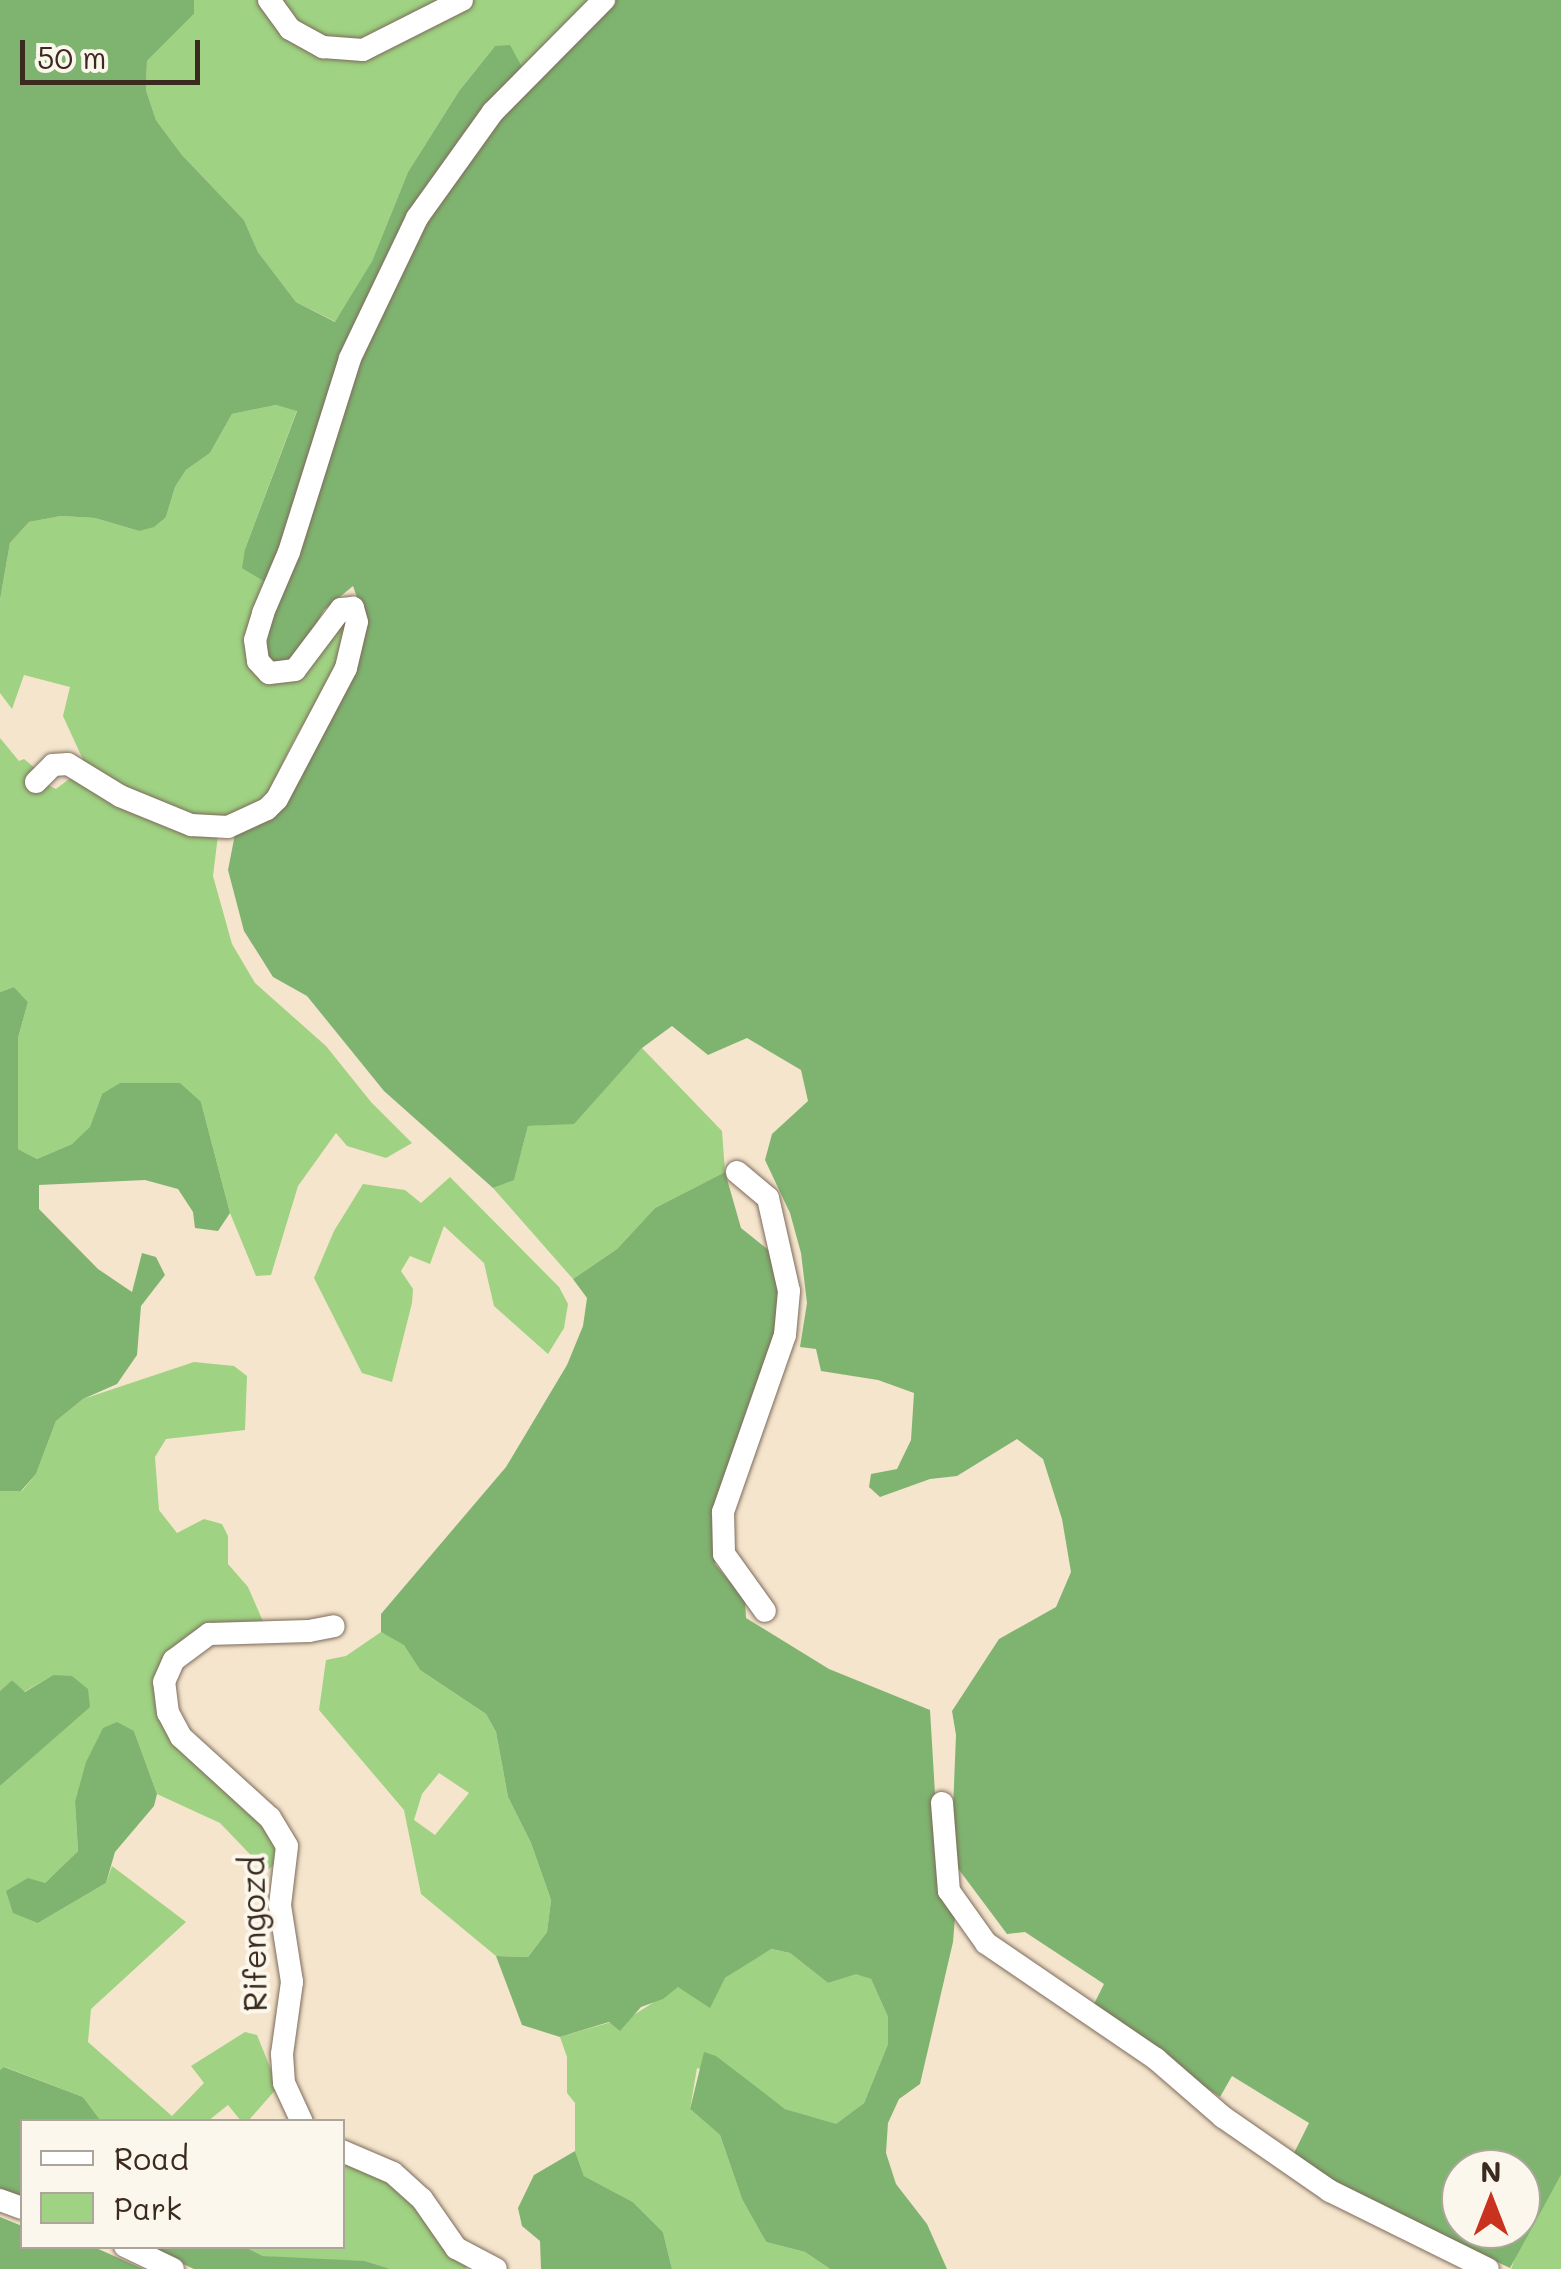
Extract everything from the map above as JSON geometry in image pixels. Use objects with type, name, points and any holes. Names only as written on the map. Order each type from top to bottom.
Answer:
[{"type":"street","points":[[269,0],[290,30],[323,47],[363,50],[462,0]]},
{"type":"street","points":[[36,782],[53,765],[68,764],[120,796],[191,825],[228,827],[266,809],[276,799],[346,668],[357,622],[352,608],[342,609],[295,670],[269,673],[258,661],[256,640],[263,613],[289,552],[350,358],[418,218],[493,112],[604,0]]},
{"type":"street","points":[[737,1172],[768,1198],[788,1292],[785,1335],[723,1512],[724,1554],[766,1611]]},
{"type":"street","name":"Rifengozd","points":[[301,2119],[284,2083],[282,2054],[292,1982],[280,1905],[287,1846],[270,1818],[181,1738],[168,1713],[164,1682],[174,1660],[209,1634],[334,1626]]},
{"type":"street","points":[[942,1803],[949,1891],[986,1943],[1156,2059],[1223,2116],[1330,2191],[1488,2269]]},
{"type":"street","points":[[345,2152],[392,2173],[422,2199],[456,2248],[496,2269]]},
{"type":"street","points":[[131,2249],[174,2269]]},
{"type":"green space","points":[[0,0],[194,0],[194,14],[147,61],[146,90],[156,120],[182,155],[244,220],[258,252],[296,302],[335,322],[372,261],[408,172],[459,91],[495,46],[510,45],[523,69],[417,205],[270,585],[242,568],[245,549],[297,411],[276,405],[232,414],[210,453],[186,470],[175,487],[166,517],[154,527],[139,531],[95,518],[61,516],[29,522],[10,543],[0,600]]},
{"type":"green space","points":[[194,0],[262,0],[323,55],[472,0],[597,0],[523,69],[495,46],[459,91],[408,172],[372,261],[336,322],[296,302],[258,252],[244,220],[182,155],[156,120],[146,90],[147,61],[194,14]]},
{"type":"green space","points":[[273,0],[446,0],[359,43],[309,37]]},
{"type":"green space","points":[[612,0],[1561,0],[1561,2175],[1541,2211],[1541,2149],[1441,2149],[1441,2235],[1364,2199],[1293,2155],[1309,2123],[1232,2076],[1220,2097],[1091,2010],[1104,1984],[1025,1932],[1007,1934],[951,1859],[956,1735],[952,1711],[999,1639],[1056,1607],[1071,1572],[1062,1519],[1043,1459],[1017,1439],[957,1476],[930,1479],[880,1497],[869,1487],[871,1474],[897,1469],[911,1440],[914,1393],[878,1380],[821,1371],[816,1349],[800,1347],[807,1303],[801,1253],[790,1213],[765,1160],[772,1134],[808,1101],[801,1070],[747,1038],[708,1055],[672,1026],[642,1048],[574,1124],[528,1126],[514,1180],[493,1188],[384,1091],[307,996],[273,977],[244,931],[228,870],[235,834],[282,810],[355,674],[364,617],[353,586],[324,610],[294,662],[276,667],[265,655],[271,619],[353,369],[424,218],[501,108]]},
{"type":"green space","points":[[276,405],[297,410],[245,549],[270,585],[247,630],[246,657],[255,675],[271,682],[344,623],[348,631],[341,661],[293,742],[264,802],[208,822],[161,809],[85,764],[63,716],[70,687],[24,675],[12,709],[0,693],[0,600],[10,543],[29,522],[61,516],[95,518],[139,531],[166,517],[175,487],[186,470],[210,453],[232,414]]},
{"type":"green space","points":[[0,738],[19,761],[24,759],[47,778],[44,783],[56,789],[77,773],[218,835],[213,876],[232,944],[255,983],[326,1046],[371,1102],[412,1143],[386,1158],[347,1146],[336,1133],[298,1186],[271,1275],[256,1276],[230,1213],[201,1102],[102,1094],[90,1128],[72,1144],[37,1159],[18,1149],[18,1038],[28,1002],[14,987],[0,992]]},
{"type":"green space","points":[[14,987],[28,1002],[18,1038],[18,1149],[37,1159],[72,1144],[90,1127],[102,1094],[120,1083],[180,1083],[201,1102],[230,1213],[218,1231],[195,1228],[193,1212],[178,1189],[145,1180],[39,1185],[39,1209],[98,1269],[132,1292],[142,1253],[156,1257],[165,1275],[141,1306],[137,1355],[117,1384],[83,1399],[56,1421],[36,1474],[21,1491],[0,1491],[0,992]]},
{"type":"green space","points":[[642,1048],[722,1131],[725,1172],[655,1208],[617,1249],[573,1279],[493,1188],[514,1179],[528,1126],[574,1123]]},
{"type":"green space","points":[[725,1172],[741,1228],[771,1252],[788,1290],[715,1564],[745,1600],[746,1618],[829,1669],[930,1710],[939,1860],[956,1905],[953,1942],[920,2084],[899,2099],[888,2123],[886,2153],[896,2184],[927,2224],[947,2269],[830,2269],[805,2252],[766,2242],[742,2199],[720,2135],[690,2109],[704,2052],[716,2056],[785,2109],[836,2124],[864,2103],[888,2044],[888,2017],[871,1979],[856,1974],[828,1983],[790,1953],[771,1949],[725,1978],[710,2008],[678,1987],[663,1999],[641,2007],[620,2031],[609,2022],[560,2037],[522,2025],[496,1956],[528,1957],[547,1932],[551,1900],[531,1843],[508,1797],[496,1732],[486,1714],[420,1670],[404,1645],[381,1632],[381,1614],[506,1467],[567,1365],[583,1326],[587,1298],[573,1279],[617,1249],[655,1208]]},
{"type":"green space","points":[[450,1177],[559,1287],[568,1304],[564,1328],[548,1354],[494,1306],[484,1263],[444,1226],[430,1264],[410,1256],[401,1271],[413,1289],[412,1303],[392,1382],[362,1373],[314,1278],[334,1231],[363,1184],[405,1190],[421,1203]]},
{"type":"green space","points":[[194,1362],[234,1366],[247,1376],[245,1430],[166,1439],[155,1457],[159,1510],[177,1533],[204,1519],[222,1524],[228,1536],[228,1564],[248,1587],[265,1626],[189,1641],[159,1712],[278,1839],[281,1860],[266,1871],[220,1823],[157,1794],[134,1731],[75,1802],[78,1851],[45,1883],[38,1923],[106,1883],[112,1866],[186,1922],[91,2009],[88,2042],[172,2116],[204,2083],[191,2066],[245,2032],[257,2035],[278,2087],[250,2119],[239,2119],[228,2105],[210,2119],[100,2119],[83,2097],[5,2067],[0,2070],[0,1786],[90,1706],[53,1675],[24,1692],[12,1680],[0,1691],[0,1491],[22,1491],[36,1474],[56,1421],[83,1399]]},
{"type":"green space","points":[[381,1632],[404,1644],[420,1670],[486,1714],[496,1732],[508,1797],[531,1843],[551,1900],[547,1932],[528,1957],[496,1956],[421,1894],[404,1810],[319,1710],[326,1660],[346,1656]],"holes":[[[439,1773],[469,1793],[435,1835],[414,1820],[422,1794]]]},
{"type":"green space","points":[[53,1675],[72,1676],[88,1689],[90,1707],[0,1786],[0,1691],[12,1680],[25,1692]]},
{"type":"green space","points":[[117,1722],[134,1731],[157,1794],[154,1806],[115,1852],[106,1883],[38,1923],[13,1913],[6,1891],[28,1878],[45,1883],[78,1851],[75,1802],[86,1762],[103,1728]]},
{"type":"green space","points":[[770,1949],[790,1953],[828,1983],[856,1973],[871,1979],[888,2017],[888,2044],[864,2103],[835,2125],[785,2109],[754,2086],[697,2068],[690,2109],[720,2135],[742,2199],[766,2242],[805,2252],[830,2269],[672,2269],[663,2232],[633,2202],[584,2176],[575,2151],[575,2103],[567,2093],[567,2057],[560,2037],[632,2016],[678,1987],[725,1978]]},
{"type":"green space","points":[[4,2067],[83,2097],[100,2119],[20,2119],[20,2200],[0,2190],[0,2070]]},
{"type":"green space","points":[[575,2151],[584,2176],[633,2202],[663,2232],[672,2269],[541,2269],[540,2241],[522,2226],[518,2208],[534,2175]]},
{"type":"green space","points":[[345,2159],[391,2181],[468,2264],[466,2269],[391,2269],[365,2261],[263,2256],[249,2249],[345,2249]]},
{"type":"green space","points":[[1561,2175],[1561,2269],[1511,2269],[1519,2249],[1541,2249],[1541,2210]]},
{"type":"green space","points":[[0,2217],[20,2225],[20,2249],[98,2249],[143,2269],[0,2269]]},
{"type":"green space","points":[[150,2249],[249,2249],[263,2256],[365,2261],[391,2269],[194,2269]]},
{"type":"green space","points":[[1470,2249],[1520,2249],[1510,2268]]}]
